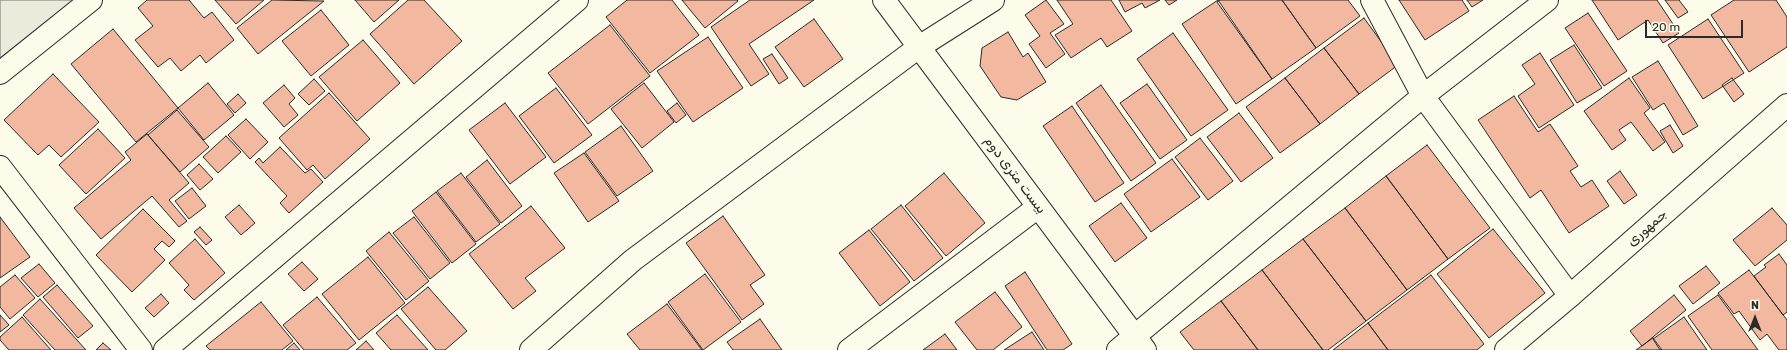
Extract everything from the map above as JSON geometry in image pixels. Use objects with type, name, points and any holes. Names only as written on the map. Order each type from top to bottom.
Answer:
[{"type":"street","points":[[0,73],[91,0]]},
{"type":"street","points":[[178,346],[577,0]]},
{"type":"street","name":"بیست متری دوم","points":[[884,0],[1140,343]]},
{"type":"street","points":[[531,350],[634,260],[920,47],[993,0]]},
{"type":"street","points":[[1372,0],[1423,96],[1570,296]]},
{"type":"street","points":[[1118,350],[1140,343],[1423,96],[1546,0]]},
{"type":"street","name":"جمهوری","points":[[1506,350],[1570,296],[1787,105]]},
{"type":"street","points":[[0,167],[141,350]]},
{"type":"street","points":[[849,350],[1038,207]]},
{"type":"shaded area","points":[[0,0],[91,0],[0,73]]},
{"type":"building","points":[[147,0],[189,0],[204,18],[212,12],[234,40],[206,63],[200,55],[181,71],[170,58],[158,67],[135,40],[153,26],[138,8]]},
{"type":"building","points":[[215,0],[264,0],[236,24]]},
{"type":"building","points":[[272,0],[324,1],[258,54],[237,28]]},
{"type":"building","points":[[355,0],[399,0],[374,22]]},
{"type":"building","points":[[408,0],[424,0],[462,41],[414,84],[370,34]]},
{"type":"building","points":[[627,0],[672,0],[699,35],[650,73],[606,17]]},
{"type":"building","points":[[682,0],[737,0],[738,1],[705,28]]},
{"type":"building","points":[[750,0],[814,0],[749,44],[769,74],[751,86],[711,27]]},
{"type":"building","points":[[1046,0],[1064,24],[1050,33],[1065,54],[1046,68],[1029,44],[1040,36],[1025,15]]},
{"type":"building","points":[[1057,0],[1111,0],[1132,31],[1107,47],[1101,38],[1071,58],[1055,35],[1073,24]]},
{"type":"building","points":[[1119,0],[1160,0],[1145,8],[1142,3],[1125,12]]},
{"type":"building","points":[[1165,0],[1177,0],[1169,5]]},
{"type":"building","points":[[1218,0],[1272,79],[1236,104],[1182,24]]},
{"type":"building","points":[[1220,0],[1282,0],[1316,48],[1272,79],[1217,2]]},
{"type":"building","points":[[1282,0],[1348,0],[1360,16],[1316,48]]},
{"type":"building","points":[[1399,0],[1462,0],[1469,11],[1425,40]]},
{"type":"building","points":[[1467,0],[1483,0],[1472,7]]},
{"type":"building","points":[[1592,0],[1657,0],[1679,33],[1663,43],[1648,20],[1618,40]]},
{"type":"building","points":[[1665,0],[1679,0],[1688,12],[1678,18]]},
{"type":"building","points":[[1734,0],[1776,0],[1787,17],[1787,47],[1749,72],[1711,15]]},
{"type":"building","points":[[321,10],[349,45],[311,76],[282,41]]},
{"type":"building","points":[[1588,13],[1627,71],[1604,86],[1565,28]]},
{"type":"building","points":[[1364,18],[1398,65],[1359,94],[1324,48]]},
{"type":"building","points":[[814,19],[843,59],[804,87],[775,47]]},
{"type":"building","points":[[1708,19],[1744,73],[1703,99],[1668,45]]},
{"type":"building","points":[[610,25],[650,76],[588,124],[548,73]]},
{"type":"building","points":[[113,29],[178,108],[136,142],[71,64]]},
{"type":"building","points":[[1008,32],[1023,57],[1028,53],[1046,82],[1017,100],[1001,97],[980,66],[982,48]]},
{"type":"building","points":[[1173,33],[1228,110],[1191,136],[1137,59]]},
{"type":"building","points":[[708,37],[743,88],[693,122],[657,71]]},
{"type":"building","points":[[363,40],[400,83],[357,121],[319,77]]},
{"type":"building","points":[[1574,45],[1602,88],[1577,103],[1550,60]]},
{"type":"building","points":[[1324,48],[1359,94],[1320,124],[1285,78]]},
{"type":"building","points":[[1540,53],[1574,105],[1539,128],[1518,96],[1535,84],[1522,65]]},
{"type":"building","points":[[772,54],[788,78],[779,84],[763,59]]},
{"type":"building","points":[[1658,61],[1698,126],[1683,135],[1664,103],[1653,110],[1632,77]]},
{"type":"building","points":[[53,74],[99,122],[61,157],[49,145],[38,155],[4,120]]},
{"type":"building","points":[[1285,78],[1320,124],[1280,153],[1246,107]]},
{"type":"building","points":[[1629,78],[1650,108],[1644,113],[1665,142],[1653,151],[1631,122],[1619,130],[1626,140],[1612,150],[1584,111]]},
{"type":"building","points":[[1732,78],[1744,94],[1734,102],[1722,85]]},
{"type":"building","points":[[314,79],[325,91],[309,105],[298,94]]},
{"type":"building","points":[[208,83],[234,115],[204,140],[178,108]]},
{"type":"building","points":[[644,83],[674,122],[642,148],[611,109]]},
{"type":"building","points":[[1147,84],[1187,140],[1160,159],[1120,103]]},
{"type":"building","points":[[284,85],[295,98],[289,104],[298,115],[284,127],[263,103]]},
{"type":"building","points":[[1101,85],[1156,163],[1131,181],[1076,103]]},
{"type":"building","points":[[556,88],[592,135],[554,163],[519,116]]},
{"type":"building","points":[[329,93],[370,139],[325,179],[313,165],[307,170],[279,138]]},
{"type":"building","points":[[238,94],[246,103],[235,113],[227,104]]},
{"type":"building","points":[[1514,96],[1538,132],[1550,124],[1578,166],[1570,171],[1581,187],[1592,180],[1609,206],[1569,233],[1541,190],[1530,198],[1478,120]]},
{"type":"building","points":[[505,103],[546,157],[510,184],[469,130]]},
{"type":"building","points":[[677,103],[686,115],[676,123],[667,111]]},
{"type":"building","points":[[1072,106],[1124,183],[1095,202],[1043,126]]},
{"type":"building","points":[[177,110],[209,147],[180,172],[148,135]]},
{"type":"building","points":[[1239,113],[1273,158],[1241,182],[1207,137]]},
{"type":"building","points":[[246,119],[268,142],[250,159],[228,135]]},
{"type":"building","points":[[1670,125],[1683,146],[1673,153],[1660,131]]},
{"type":"building","points":[[621,126],[653,171],[617,196],[585,152]]},
{"type":"building","points":[[98,129],[125,158],[86,194],[59,165]]},
{"type":"building","points":[[147,134],[189,183],[169,200],[187,221],[179,227],[152,196],[101,239],[74,208],[131,160],[125,152]]},
{"type":"building","points":[[226,136],[241,152],[218,173],[203,157]]},
{"type":"building","points":[[1200,138],[1233,181],[1208,200],[1175,157]]},
{"type":"building","points":[[1427,145],[1490,228],[1448,259],[1386,176]]},
{"type":"building","points":[[280,147],[305,173],[311,169],[323,182],[289,213],[280,203],[287,196],[255,162],[259,158],[263,163]]},
{"type":"building","points":[[584,153],[619,201],[588,222],[554,173]]},
{"type":"building","points":[[1172,159],[1200,197],[1151,232],[1124,194]]},
{"type":"building","points":[[487,160],[522,206],[501,223],[466,177]]},
{"type":"building","points":[[199,164],[213,179],[200,190],[187,175]]},
{"type":"building","points":[[1620,171],[1637,195],[1624,204],[1607,181]]},
{"type":"building","points":[[461,173],[500,224],[476,242],[437,191]]},
{"type":"building","points":[[944,173],[985,223],[946,256],[905,206]]},
{"type":"building","points":[[1386,176],[1448,259],[1407,290],[1345,208]]},
{"type":"building","points":[[192,188],[206,206],[189,219],[175,201]]},
{"type":"building","points":[[436,192],[476,244],[452,263],[412,211]]},
{"type":"building","points":[[1121,203],[1147,238],[1115,262],[1089,226]]},
{"type":"building","points":[[239,205],[255,223],[241,235],[225,217]]},
{"type":"building","points":[[901,205],[943,258],[914,281],[871,229]]},
{"type":"building","points":[[531,206],[565,248],[525,278],[536,291],[513,309],[469,254]]},
{"type":"building","points":[[1345,208],[1407,290],[1366,321],[1303,239]]},
{"type":"building","points":[[1772,208],[1787,225],[1787,240],[1755,266],[1733,240]]},
{"type":"building","points":[[143,209],[175,241],[169,247],[162,241],[154,249],[165,260],[132,292],[96,255]]},
{"type":"building","points":[[723,216],[765,275],[750,285],[764,304],[742,320],[686,243]]},
{"type":"building","points":[[0,217],[30,257],[0,278]]},
{"type":"building","points":[[414,217],[450,263],[430,279],[393,233]]},
{"type":"building","points":[[200,227],[212,240],[206,245],[194,232]]},
{"type":"building","points":[[1493,229],[1545,293],[1489,338],[1437,274]]},
{"type":"building","points":[[869,230],[910,282],[880,306],[839,253]]},
{"type":"building","points":[[389,232],[429,281],[406,300],[366,251]]},
{"type":"building","points":[[195,239],[225,273],[194,300],[184,290],[189,285],[169,263]]},
{"type":"building","points":[[1303,239],[1366,321],[1328,350],[1323,350],[1262,270]]},
{"type":"building","points":[[1779,254],[1787,265],[1787,312],[1783,315],[1754,276],[1766,267],[1764,265]]},
{"type":"building","points":[[368,257],[405,303],[359,340],[322,294]]},
{"type":"building","points":[[302,262],[318,279],[304,291],[288,274]]},
{"type":"building","points":[[39,264],[55,283],[38,297],[21,278]]},
{"type":"building","points":[[1706,266],[1720,283],[1693,304],[1679,286]]},
{"type":"building","points":[[1262,270],[1323,350],[1258,350],[1221,301]]},
{"type":"building","points":[[1749,270],[1787,320],[1787,350],[1779,350],[1767,334],[1760,340],[1739,311],[1734,314],[1718,293]]},
{"type":"building","points":[[1025,272],[1072,344],[1063,350],[1047,350],[1005,286]]},
{"type":"building","points":[[705,274],[741,322],[703,350],[668,302]]},
{"type":"building","points":[[15,275],[35,298],[10,319],[0,307],[0,287]]},
{"type":"building","points":[[1431,275],[1484,344],[1477,350],[1388,350],[1368,323]]},
{"type":"building","points":[[57,285],[93,326],[78,338],[43,297]]},
{"type":"building","points":[[428,287],[467,331],[445,350],[436,350],[401,309]]},
{"type":"building","points":[[995,292],[1022,327],[993,350],[977,350],[955,322]]},
{"type":"building","points":[[161,294],[169,303],[154,317],[145,308]]},
{"type":"building","points":[[1674,295],[1686,310],[1642,346],[1630,331]]},
{"type":"building","points":[[1718,295],[1758,350],[1712,350],[1688,316]]},
{"type":"building","points":[[317,297],[356,343],[347,350],[304,350],[283,325]]},
{"type":"building","points":[[40,299],[86,350],[55,350],[23,315]]},
{"type":"building","points":[[1221,301],[1258,350],[1194,350],[1180,332]]},
{"type":"building","points":[[261,302],[293,341],[282,350],[210,350],[206,346]]},
{"type":"building","points":[[667,304],[702,350],[640,350],[627,334]]},
{"type":"building","points":[[0,315],[9,325],[0,332]]},
{"type":"building","points":[[397,315],[428,350],[391,350],[376,333]]},
{"type":"building","points":[[22,317],[51,350],[9,350],[0,340],[0,337]]},
{"type":"building","points":[[1684,317],[1707,350],[1660,350],[1653,339]]},
{"type":"building","points":[[760,319],[782,350],[733,350],[727,342]]},
{"type":"building","points":[[1368,323],[1388,350],[1333,350]]},
{"type":"building","points":[[1032,332],[1044,350],[1004,350]]},
{"type":"building","points":[[945,334],[957,350],[923,350]]},
{"type":"building","points":[[1653,338],[1662,350],[1636,350]]},
{"type":"building","points":[[366,341],[374,350],[356,350]]},
{"type":"building","points":[[103,343],[111,350],[96,350]]},
{"type":"building","points":[[294,343],[300,350],[286,350]]}]
